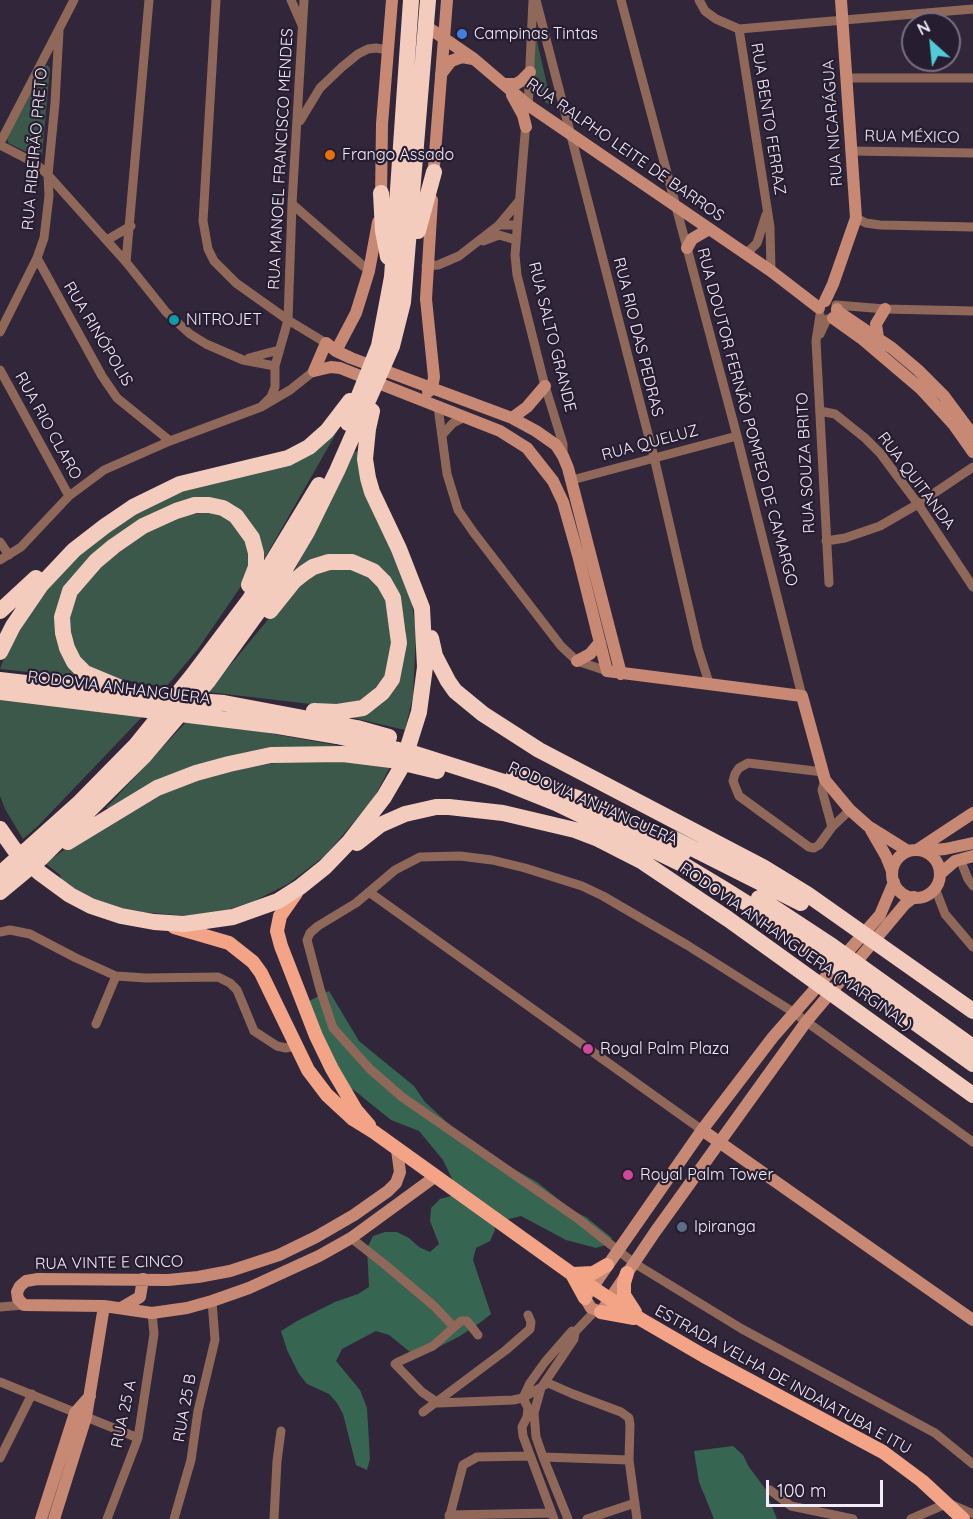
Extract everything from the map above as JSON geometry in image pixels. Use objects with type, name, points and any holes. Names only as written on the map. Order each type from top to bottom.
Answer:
[{"type":"highway","points":[[395,303],[395,250],[411,0]]},
{"type":"highway","points":[[44,871],[208,681],[268,598],[308,532],[386,346],[395,303],[428,0]]},
{"type":"highway","points":[[395,303],[412,253],[434,172]]},
{"type":"highway","points":[[381,193],[383,231],[395,303]]},
{"type":"highway","points":[[0,611],[56,557],[98,523],[141,497],[180,484],[278,461],[309,447],[369,388]]},
{"type":"highway","points":[[369,388],[373,406],[365,459],[368,478],[422,608],[435,656],[455,691],[483,714],[539,750],[763,867],[807,894],[973,1011]]},
{"type":"highway","points":[[0,874],[78,804],[136,745],[204,660],[250,599],[312,497],[369,388]]},
{"type":"highway","points":[[0,652],[13,626],[32,597],[68,556],[133,507],[180,484]]},
{"type":"highway","points":[[159,698],[120,688],[85,673],[74,662],[67,648],[62,617],[70,591],[96,561],[127,536],[176,511],[195,505],[223,508],[236,516],[245,526],[254,546],[256,567],[245,594],[204,660]]},
{"type":"highway","points":[[208,681],[245,645],[294,581],[313,567],[329,562],[352,562],[373,571],[384,582],[393,598],[399,643],[392,679],[376,699],[363,708],[337,712],[250,703],[218,708]]},
{"type":"highway","points":[[0,813],[5,833],[44,871],[70,895],[106,912],[154,922],[184,924],[233,917],[278,901],[300,888],[325,867],[361,829],[394,782],[402,766],[422,697],[425,653],[422,608]]},
{"type":"highway","name":"RODOVIA ANHANGUERA","points":[[3,686],[159,698],[357,728],[396,750]]},
{"type":"highway","name":"RODOVIA ANHANGUERA","points":[[3,686],[122,706],[218,708]]},
{"type":"highway","points":[[0,892],[44,871],[157,788],[195,773],[271,755],[344,754],[396,750],[414,754]]},
{"type":"highway","name":"RODOVIA ANHANGUERA","points":[[414,754],[535,794],[648,847],[724,889],[759,911],[973,1064]]},
{"type":"highway","name":"RODOVIA ANHANGUERA","points":[[414,754],[537,783],[591,803],[626,820],[764,901],[832,946],[973,1047]]},
{"type":"highway","name":"RODOVIA ANHANGUERA (MARGINAL)","points":[[325,867],[380,825],[405,814],[436,807],[503,813],[575,830],[620,849],[643,862],[728,919],[973,1095]]},
{"type":"highway","points":[[626,820],[667,836],[789,896],[911,966]]},
{"type":"main road","points":[[300,888],[280,915],[277,931],[293,979],[323,1050],[357,1110],[374,1132]]},
{"type":"main road","points":[[154,922],[220,940],[239,949],[254,962],[261,973],[298,1051],[317,1083],[338,1107],[572,1274],[589,1292]]},
{"type":"main road","points":[[298,1051],[307,1047],[323,1050]]},
{"type":"main road","points":[[572,1274],[593,1273],[607,1266]]},
{"type":"main road","points":[[630,1268],[624,1295],[642,1320]]},
{"type":"main road","name":"ESTRADA VELHA DE INDAIATUBA E ITU","points":[[589,1292],[610,1298],[642,1320],[704,1356],[883,1452],[948,1503],[963,1519]]},
{"type":"main road","points":[[598,1311],[642,1320]]},
{"type":"street","points":[[74,0],[0,144],[35,163],[48,175],[126,262],[166,312],[190,334],[206,344],[243,360],[275,370],[283,383],[296,386]]},
{"type":"street","points":[[126,262],[149,0]]},
{"type":"street","points":[[216,0],[203,221],[205,239],[214,261],[223,271],[288,320],[331,347],[512,418],[546,438],[563,456],[543,468]]},
{"type":"street","points":[[291,0],[303,27]]},
{"type":"street","name":"RUA MANOEL FRANCISCO MENDES","points":[[275,370],[288,320],[304,0]]},
{"type":"street","points":[[0,542],[4,557],[21,547],[69,496],[104,470],[170,441],[261,407],[296,386],[314,371],[356,313],[375,247],[381,193],[382,124],[392,0]]},
{"type":"street","points":[[416,397],[432,388],[434,377],[427,320],[426,266],[447,0]]},
{"type":"street","name":"RUA SALTO GRANDE","points":[[534,0],[528,105],[516,240],[517,275],[545,386],[563,444],[563,456],[572,480],[621,674]]},
{"type":"street","name":"RUA RIO DAS PEDRAS","points":[[534,0],[654,457],[698,648],[709,683]]},
{"type":"street","name":"RUA DOUTOR FERNÃO POMPEO DE CAMARGO","points":[[621,0],[737,436],[824,776],[849,810],[868,826],[916,851]]},
{"type":"street","points":[[699,0],[705,11],[716,19],[739,29],[973,9]]},
{"type":"street","name":"RUA NICARÁGUA","points":[[841,0],[856,218]]},
{"type":"street","name":"RUA RALPHO LEITE DE BARROS","points":[[426,26],[474,60],[528,105],[744,252],[806,298],[837,311],[863,333]]},
{"type":"street","name":"RUA BENTO FERRAZ","points":[[739,29],[771,239],[771,271]]},
{"type":"street","name":"RUA RIBEIRÃO PRETO","points":[[0,332],[37,258],[44,238],[49,196],[48,175],[59,31]]},
{"type":"street","points":[[298,126],[320,88],[342,67],[368,49],[388,50]]},
{"type":"street","points":[[441,75],[448,62],[456,58],[468,57],[474,60]]},
{"type":"street","points":[[504,84],[516,84],[530,72]]},
{"type":"street","points":[[847,78],[973,78]]},
{"type":"street","points":[[504,84],[518,104],[526,127]]},
{"type":"street","name":"RUA MÉXICO","points":[[851,151],[973,153]]},
{"type":"street","points":[[426,266],[448,262],[476,244],[499,225],[519,201]]},
{"type":"street","points":[[292,204],[369,271]]},
{"type":"street","name":"RUA BENTO FERRAZ","points":[[744,252],[757,243],[767,212]]},
{"type":"street","points":[[856,218],[866,223],[880,225],[973,227]]},
{"type":"street","name":"RUA SOUZA BRITO","points":[[829,583],[816,341],[856,218]]},
{"type":"street","points":[[499,225],[517,225]]},
{"type":"street","points":[[107,240],[130,226]]},
{"type":"street","points":[[687,248],[692,239],[709,229]]},
{"type":"street","points":[[476,244],[499,235],[516,240]]},
{"type":"street","name":"RUA RINÓPOLIS","points":[[37,258],[102,376],[117,398],[170,441]]},
{"type":"street","points":[[828,309],[973,311]]},
{"type":"street","points":[[878,338],[876,324],[885,309]]},
{"type":"street","points":[[285,332],[299,327]]},
{"type":"street","points":[[863,333],[878,338],[932,383],[973,435]]},
{"type":"street","points":[[863,333],[954,424],[973,452]]},
{"type":"street","points":[[331,347],[340,368]]},
{"type":"street","points":[[243,360],[279,350]]},
{"type":"street","points":[[314,371],[331,367],[340,368],[500,431],[527,448],[553,480],[563,502],[607,671]]},
{"type":"street","name":"RUA RIO CLARO","points":[[0,370],[69,496]]},
{"type":"street","points":[[261,407],[273,392],[275,370]]},
{"type":"street","points":[[512,418],[534,401],[545,386]]},
{"type":"street","points":[[438,407],[447,474],[458,510],[552,635],[577,661],[621,674],[802,696]]},
{"type":"street","name":"RUA QUITANDA","points":[[820,411],[835,414],[880,453],[918,504],[973,587]]},
{"type":"street","points":[[442,435],[453,423],[465,417]]},
{"type":"street","name":"RUA QUELUZ","points":[[572,480],[737,436]]},
{"type":"street","points":[[826,541],[845,538],[880,526],[973,467]]},
{"type":"street","points":[[577,661],[590,654],[600,642]]},
{"type":"street","points":[[832,827],[822,790],[824,776],[748,763],[739,768],[735,774],[733,782],[739,796],[808,847],[814,848],[819,845],[832,827],[849,810]]},
{"type":"street","points":[[567,1519],[536,1437],[534,1413],[541,1388],[571,1344],[575,1332],[610,1298],[806,1022],[886,917],[897,859],[916,851],[973,813]]},
{"type":"street","name":"RUA DOUTOR FERNÃO POMPEO DE CAMARGO","points":[[868,826],[886,856],[893,876]]},
{"type":"street","points":[[916,851],[945,849],[973,843]]},
{"type":"street","points":[[916,851],[935,860],[940,874]]},
{"type":"street","points":[[973,1142],[793,1012],[684,943],[582,886],[525,868],[492,860],[460,856],[420,858],[395,870],[356,903],[310,933],[308,948],[333,1028],[370,1069],[402,1097],[577,1218],[617,1251],[630,1268],[935,1433],[973,1464]]},
{"type":"street","points":[[893,876],[901,892],[914,897],[925,896],[934,888],[940,874],[950,865],[960,859],[973,856]]},
{"type":"street","points":[[960,859],[973,886]]},
{"type":"street","points":[[934,888],[945,914],[973,946]]},
{"type":"street","points":[[369,892],[973,1320]]},
{"type":"street","points":[[598,1311],[589,1307],[589,1292],[702,1130],[793,1012],[886,917],[914,897]]},
{"type":"street","points":[[0,932],[10,930],[30,934],[116,976],[218,977],[230,983],[237,990],[254,1030],[277,1046],[298,1051]]},
{"type":"street","points":[[96,1024],[116,976]]},
{"type":"street","name":"RUA VINTE E CINCO","points":[[24,1305],[18,1299],[17,1292],[26,1281],[38,1279],[168,1280],[230,1271],[279,1255],[354,1215],[388,1191],[396,1183],[400,1172],[397,1150]]},
{"type":"street","points":[[0,1307],[104,1306],[152,1312],[187,1308],[212,1301],[319,1256],[351,1238],[436,1176]]},
{"type":"street","points":[[351,1238],[434,1306],[453,1326]]},
{"type":"street","points":[[120,1308],[140,1297],[144,1279]]},
{"type":"street","name":"RUA 25 B","points":[[174,1519],[192,1460],[198,1411],[215,1340],[212,1301]]},
{"type":"street","points":[[41,1519],[80,1415],[91,1395],[104,1306]]},
{"type":"street","name":"RUA 25 A","points":[[107,1519],[138,1437],[154,1334],[152,1312]]},
{"type":"street","points":[[423,1412],[438,1403],[530,1329],[531,1322],[528,1315]]},
{"type":"street","points":[[478,1335],[466,1321],[461,1321],[433,1346],[395,1364],[422,1392],[438,1403],[513,1400],[523,1398],[548,1383],[621,1412],[629,1418],[629,1460],[637,1519]]},
{"type":"street","points":[[523,1398],[544,1362],[570,1332],[575,1332]]},
{"type":"street","points":[[0,1382],[138,1437]]},
{"type":"street","points":[[0,1458],[32,1395]]},
{"type":"street","points":[[523,1398],[528,1408],[522,1427],[552,1516],[449,1517],[463,1465],[477,1457],[530,1456]]},
{"type":"street","points":[[54,1519],[80,1415]]},
{"type":"street","points":[[274,1519],[276,1461],[281,1431]]},
{"type":"street","points":[[543,1457],[629,1460]]},
{"type":"street","points":[[770,1490],[791,1506],[853,1519]]},
{"type":"street","points":[[587,1519],[635,1503]]},
{"type":"street","points":[[911,1519],[948,1503],[973,1514]]},
{"type":"green space","points":[[535,32],[552,107],[533,93]]},
{"type":"green space","points":[[47,65],[50,68],[42,155],[37,157],[8,143],[7,138],[42,69]]},
{"type":"green space","points":[[338,430],[262,563],[238,510],[152,517],[62,603],[83,678],[0,669],[8,648],[40,593],[99,536],[166,496],[209,482]]},
{"type":"green space","points":[[358,451],[411,599],[416,634],[413,696],[405,730],[345,716],[376,706],[406,631],[400,597],[382,569],[295,570],[354,452]]},
{"type":"green space","points":[[180,513],[224,513],[250,545],[248,576],[198,649],[166,687],[97,673],[80,658],[67,631],[74,596],[115,551]]},
{"type":"green space","points":[[353,565],[388,594],[393,668],[363,702],[319,705],[208,692],[280,605],[313,571]]},
{"type":"green space","points":[[0,699],[143,716],[23,839],[0,796]]},
{"type":"green space","points":[[186,722],[257,731],[363,750],[287,750],[106,808]]},
{"type":"green space","points":[[320,759],[391,765],[374,798],[326,855],[288,884],[252,902],[220,912],[187,916],[130,911],[82,893],[62,881],[60,875],[45,863],[83,837],[154,797],[208,777],[239,769],[294,760]]},
{"type":"green space","points":[[329,991],[359,1041],[414,1086],[425,1102],[464,1138],[537,1182],[612,1238],[609,1244],[596,1248],[566,1240],[521,1216],[509,1219],[494,1226],[495,1230],[490,1241],[476,1248],[473,1260],[491,1314],[481,1322],[437,1348],[410,1352],[389,1335],[376,1331],[342,1349],[336,1361],[360,1390],[367,1408],[370,1459],[367,1470],[356,1465],[343,1414],[337,1403],[329,1394],[307,1384],[299,1374],[287,1350],[281,1331],[369,1287],[367,1248],[373,1236],[385,1232],[397,1232],[430,1252],[439,1244],[430,1221],[431,1208],[440,1199],[454,1195],[454,1183],[443,1160],[419,1131],[391,1120],[344,1084],[307,1002]]},
{"type":"green space","points":[[733,1446],[743,1455],[764,1487],[777,1519],[714,1519],[699,1482],[694,1451]]},
{"type":"place","name":"Campinas Tintas","points":[[462,34]]},
{"type":"place","name":"Frango Assado","points":[[330,155]]},
{"type":"place","name":"NITROJET","points":[[174,320]]},
{"type":"place","name":"Royal Palm Plaza","points":[[588,1049]]},
{"type":"place","name":"Royal Palm Tower","points":[[628,1175]]},
{"type":"place","name":"Ipiranga","points":[[682,1227]]}]
